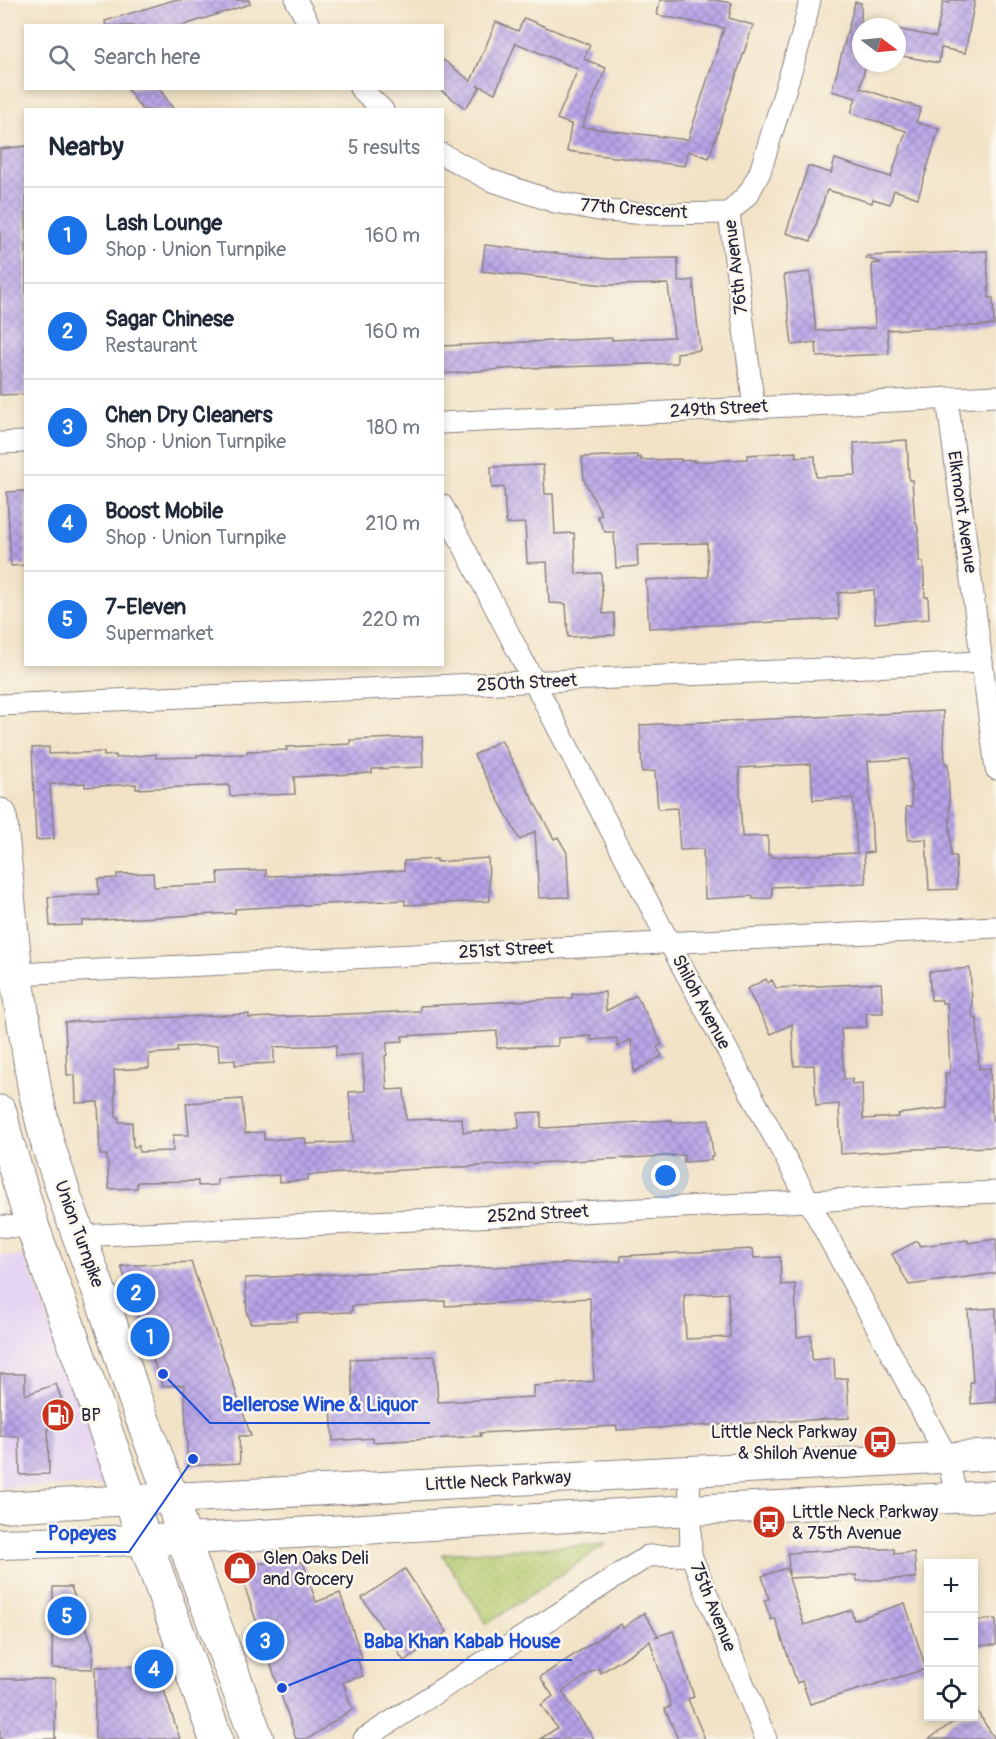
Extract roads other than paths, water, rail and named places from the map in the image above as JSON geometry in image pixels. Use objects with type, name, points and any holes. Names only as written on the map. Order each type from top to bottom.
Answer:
[{"type":"main road","name":"Union Turnpike","points":[[0,815],[16,974],[35,1091],[48,1145],[184,1539],[257,1739]]},
{"type":"main road","points":[[0,1112],[33,1228],[216,1739]]},
{"type":"main road","name":"Little Neck Parkway","points":[[0,1508],[996,1455]]},
{"type":"main road","points":[[0,1544],[184,1539],[690,1510],[996,1496]]},
{"type":"street","points":[[296,0],[309,24]]},
{"type":"street","name":"76th Avenue","points":[[754,407],[729,213],[749,193],[760,172],[802,35],[810,0]]},
{"type":"street","points":[[362,90],[380,108]]},
{"type":"street","name":"77th Crescent","points":[[444,155],[490,180],[555,202],[604,211],[651,214],[729,213]]},
{"type":"street","name":"249th Street","points":[[444,423],[996,396]]},
{"type":"street","name":"Elkmont Avenue","points":[[947,398],[996,768]]},
{"type":"street","points":[[0,443],[24,442]]},
{"type":"street","name":"Shiloh Avenue","points":[[444,509],[669,942],[946,1457],[957,1498]]},
{"type":"street","name":"250th Street","points":[[0,705],[982,662]]},
{"type":"street","name":"251st Street","points":[[16,974],[996,927]]},
{"type":"street","name":"252nd Street","points":[[79,1236],[996,1191]]},
{"type":"street","points":[[0,1226],[33,1228]]},
{"type":"street","name":"75th Avenue","points":[[689,1470],[691,1555],[766,1739]]},
{"type":"street","points":[[364,1739],[648,1557],[691,1555]]},
{"type":"place","name":"Sagar Chinese","points":[[136,1293]]},
{"type":"place","name":"Lash Lounge","points":[[150,1337]]},
{"type":"place","name":"Bellerose Wine & Liquor","points":[[163,1374]]},
{"type":"place","name":"BP","points":[[58,1415]]},
{"type":"place","name":"Little Neck Parkway & Shiloh Avenue","points":[[880,1442]]},
{"type":"place","name":"Popeyes","points":[[193,1459]]},
{"type":"place","name":"Little Neck Parkway & 75th Avenue","points":[[769,1522]]},
{"type":"place","name":"Glen Oaks Deli and Grocery","points":[[240,1568]]},
{"type":"place","name":"7-Eleven","points":[[67,1616]]},
{"type":"place","name":"Chen Dry Cleaners","points":[[265,1641]]},
{"type":"place","name":"Boost Mobile","points":[[154,1669]]},
{"type":"place","name":"Baba Khan Kabab House","points":[[282,1688]]}]
